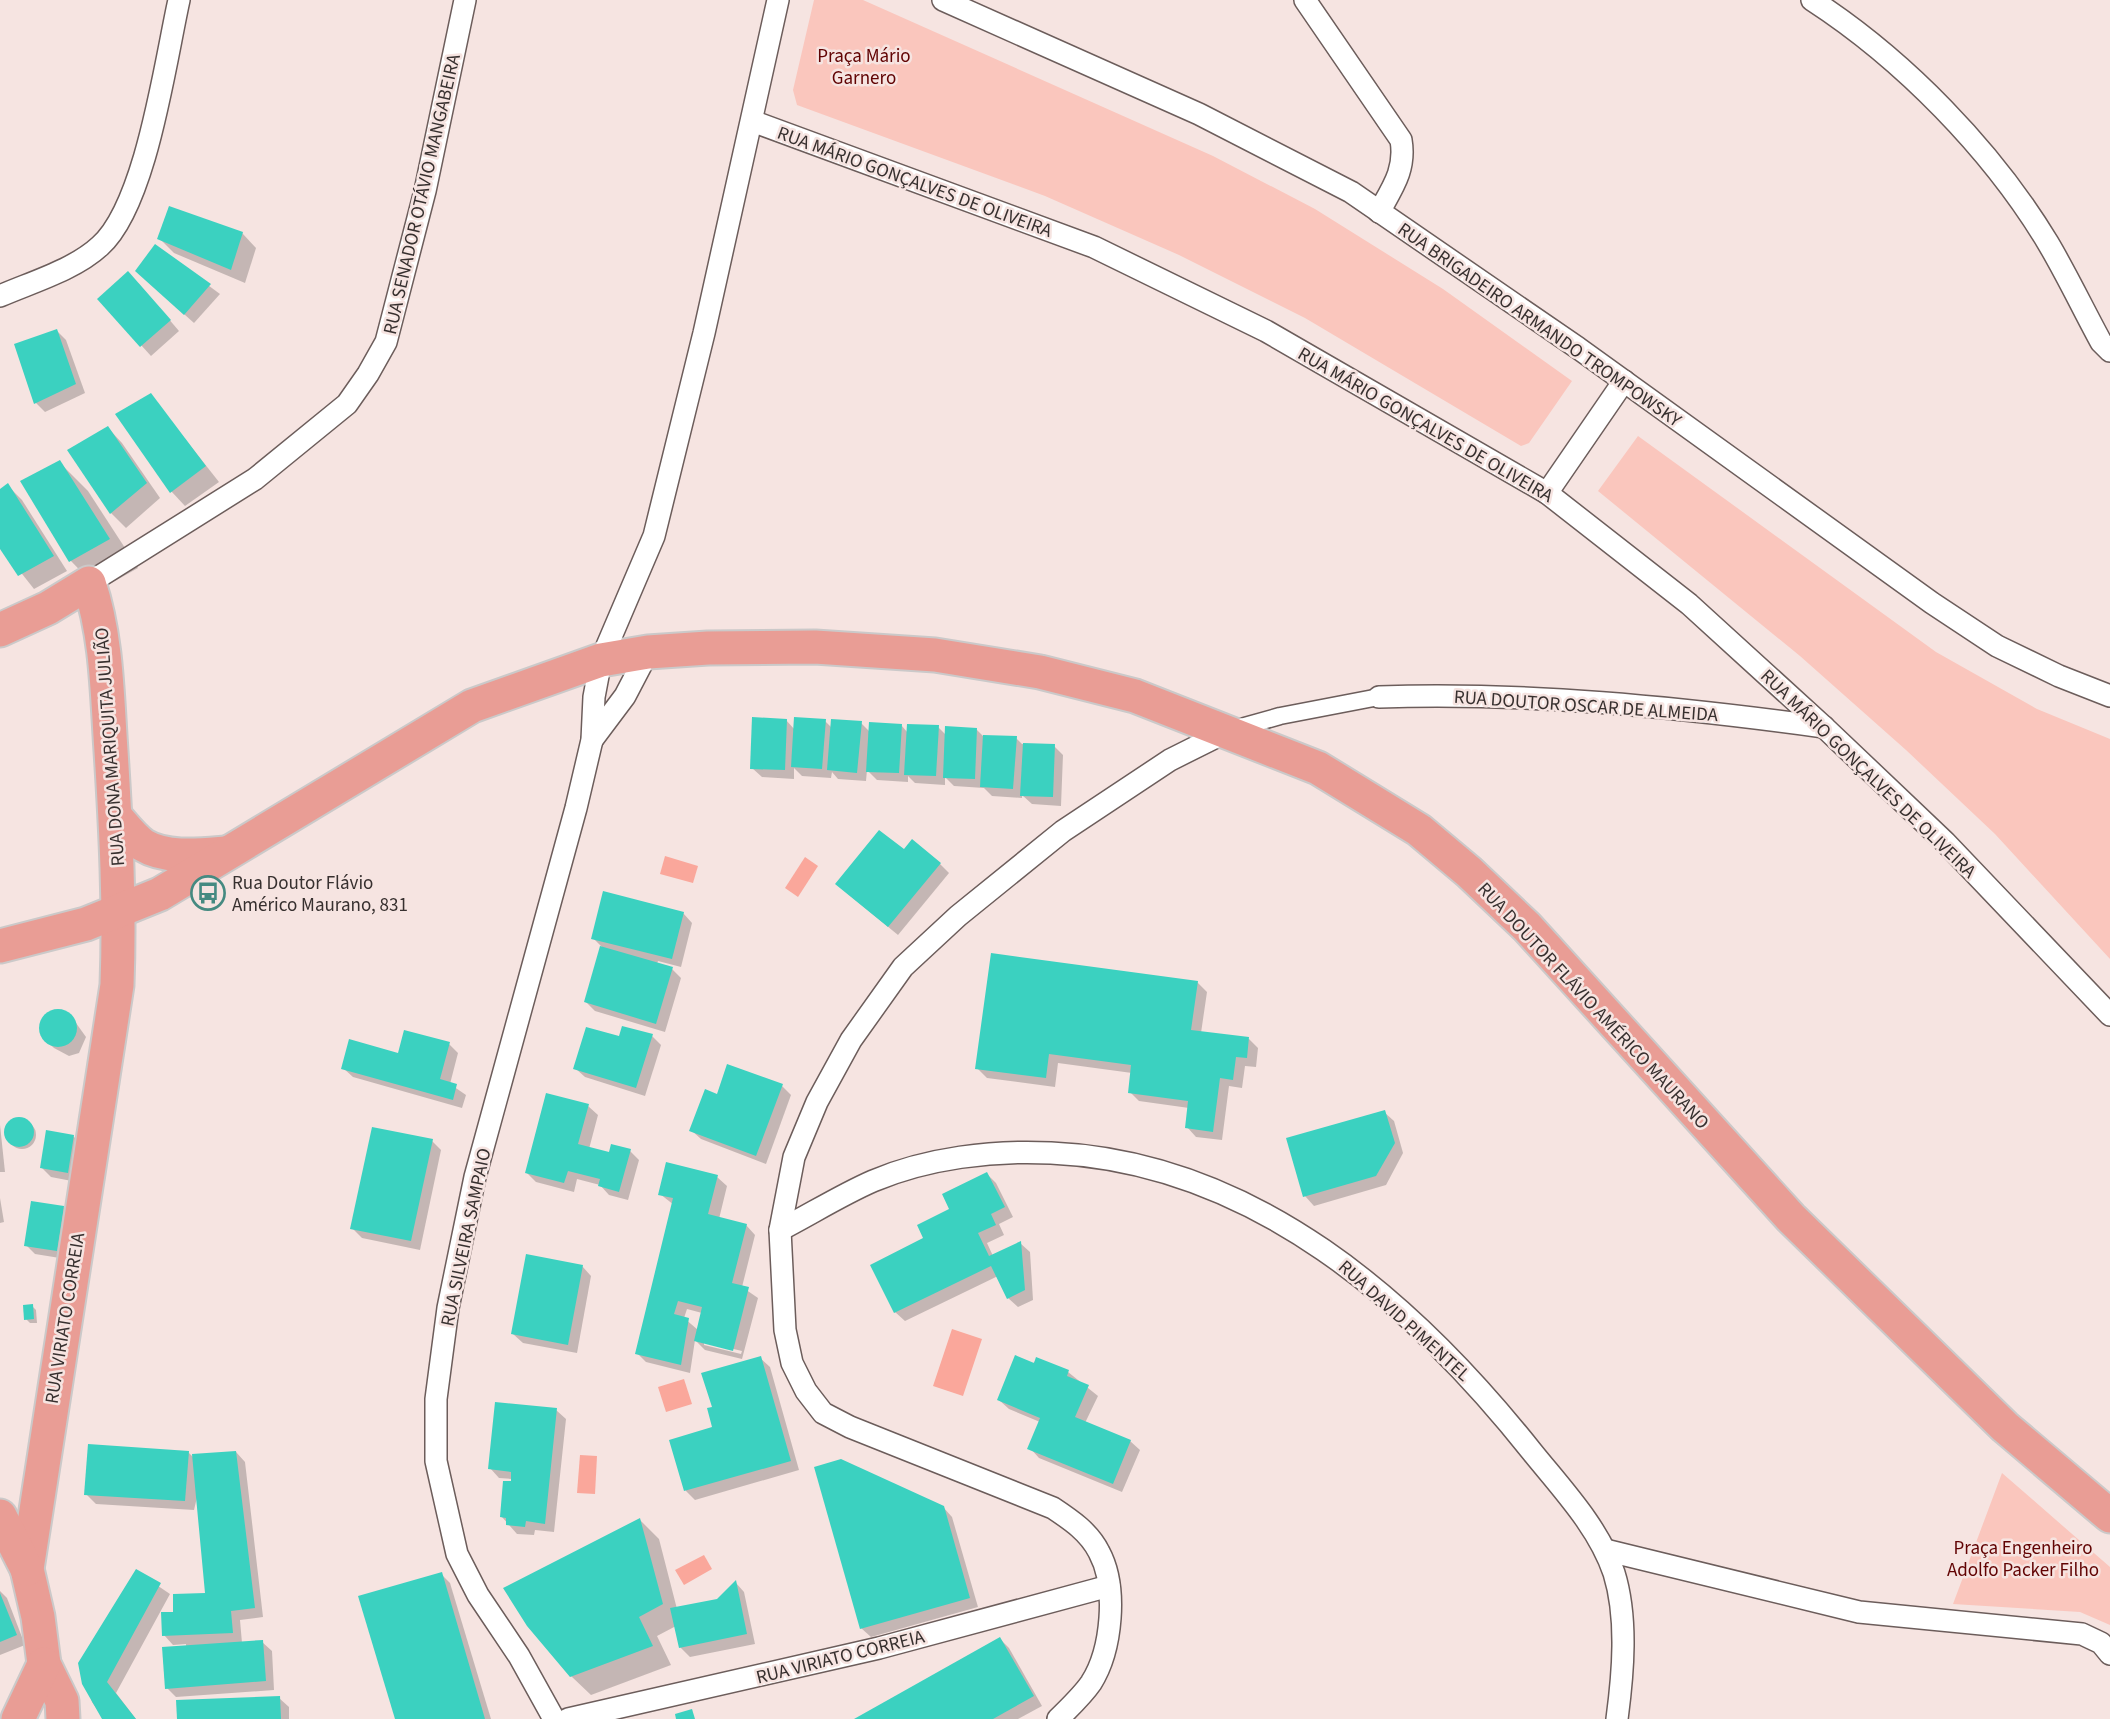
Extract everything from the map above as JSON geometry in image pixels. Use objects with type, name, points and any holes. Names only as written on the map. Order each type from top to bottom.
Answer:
[{"type":"main road","name":"RUA DONA MARIQUITA JULIÃO","points":[[89,583],[104,644],[120,913]]},
{"type":"main road","name":"RUA SENADOR OTÁVIO MANGABEIRA","points":[[0,630],[48,608],[89,583]]},
{"type":"main road","name":"RUA DOUTOR FLÁVIO AMÉRICO MAURANO","points":[[0,946],[120,913],[160,894],[472,706],[601,660],[648,652],[815,647],[935,655],[1040,672],[1135,696],[1318,768],[1419,830],[1469,872],[1527,927],[1791,1218],[2005,1427],[2110,1516]]},
{"type":"main road","name":"RUA DOUTOR FLÁVIO AMÉRICO MAURANO","points":[[116,817],[143,845],[159,851],[195,855],[228,853]]},
{"type":"main road","name":"RUA VIRIATO CORREIA","points":[[63,1719],[62,1701],[44,1664],[38,1617],[27,1569],[117,985],[120,913]]},
{"type":"main road","points":[[0,1516],[27,1569]]},
{"type":"main road","points":[[18,1719],[44,1664]]},
{"type":"street","points":[[0,296],[73,264],[100,247],[118,226],[129,207],[141,169],[179,0]]},
{"type":"street","name":"RUA SENADOR OTÁVIO MANGABEIRA","points":[[89,583],[255,479],[347,404],[369,374],[386,342],[425,191],[465,0]]},
{"type":"street","name":"RUA SILVEIRA SAMPAIO","points":[[554,1719],[519,1656],[478,1595],[457,1554],[436,1461],[436,1399],[448,1308],[475,1177],[592,740],[594,697],[601,660],[654,536],[778,0]]},
{"type":"street","name":"RUA BRIGADEIRO ARMANDO TROMPOWSKY","points":[[943,0],[1199,114],[1351,192],[1624,381],[1932,603],[1997,646],[2059,676],[2110,696]]},
{"type":"street","points":[[1305,0],[1401,140],[1404,155],[1400,176],[1380,212]]},
{"type":"street","points":[[1812,0],[1855,27],[1906,72],[1981,153],[2048,243],[2088,318],[2110,351]]},
{"type":"street","name":"RUA MÁRIO GONÇALVES DE OLIVEIRA","points":[[752,121],[1094,247],[1266,331],[1547,492],[1689,604],[1824,727],[1945,842],[2110,1015]]},
{"type":"street","points":[[1547,492],[1624,381]]},
{"type":"street","name":"RUA SENADOR OTÁVIO MANGABEIRA","points":[[99,615],[112,585],[129,558]]},
{"type":"street","name":"RUA SILVEIRA SAMPAIO","points":[[592,740],[625,696],[648,652]]},
{"type":"street","name":"RUA DOUTOR OSCAR DE ALMEIDA","points":[[1058,1719],[1090,1683],[1103,1657],[1110,1586],[1100,1553],[1081,1528],[1053,1508],[850,1427],[823,1413],[806,1391],[792,1363],[785,1330],[780,1230],[794,1157],[817,1102],[851,1040],[903,967],[958,916],[1063,831],[1170,760],[1228,731],[1280,716],[1379,698],[1470,694],[1698,710],[1824,727]]},
{"type":"street","name":"RUA DAVID PIMENTEL","points":[[780,1230],[875,1180],[958,1157],[1051,1152],[1090,1156],[1149,1169],[1224,1192],[1319,1247],[1357,1273],[1414,1322],[1480,1386],[1578,1509],[1605,1550],[1615,1577],[1622,1629],[1621,1687],[1617,1719]]},
{"type":"street","points":[[1605,1550],[1858,1612],[2082,1634],[2101,1643],[2110,1654]]},
{"type":"street","name":"RUA VIRIATO CORREIA","points":[[568,1719],[879,1648],[1110,1586]]},
{"type":"green space","name":"Praça Mário Garnero","points":[[814,0],[863,0],[1213,156],[1315,209],[1443,289],[1572,381],[1529,443],[1521,446],[1305,318],[1179,255],[1045,196],[797,105],[793,90]]},
{"type":"green space","points":[[1638,436],[1936,652],[2037,709],[2110,739],[2110,959],[1995,834],[1906,750],[1800,656],[1598,491]]},
{"type":"green space","name":"Praça Engenheiro Adolfo Packer Filho","points":[[2002,1473],[2110,1567],[2110,1625],[2080,1612],[1953,1604]]},
{"type":"shaded area","points":[[665,856],[698,866],[693,883],[660,874]]},
{"type":"shaded area","points":[[805,857],[818,866],[798,897],[785,888]]},
{"type":"shaded area","points":[[952,1329],[982,1339],[963,1396],[933,1386]]},
{"type":"shaded area","points":[[684,1379],[692,1404],[666,1412],[658,1387]]},
{"type":"shaded area","points":[[580,1455],[597,1456],[595,1494],[577,1493]]},
{"type":"shaded area","points":[[704,1555],[712,1569],[684,1585],[675,1570]]},
{"type":"building","points":[[169,206],[243,232],[231,270],[157,239]]},
{"type":"building","points":[[155,244],[211,284],[184,315],[135,271]]},
{"type":"building","points":[[128,271],[171,320],[140,347],[97,299]]},
{"type":"building","points":[[57,329],[76,384],[34,404],[14,344]]},
{"type":"building","points":[[151,393],[206,466],[170,493],[115,414]]},
{"type":"building","points":[[108,426],[147,483],[110,514],[67,450]]},
{"type":"building","points":[[60,460],[110,539],[69,562],[20,481]]},
{"type":"building","points":[[8,483],[54,556],[18,576],[0,549],[0,489]]},
{"type":"building","points":[[752,717],[787,719],[785,770],[750,769]]},
{"type":"building","points":[[794,717],[826,719],[822,769],[791,767]]},
{"type":"building","points":[[831,719],[862,721],[857,773],[827,770]]},
{"type":"building","points":[[869,722],[902,724],[899,773],[866,772]]},
{"type":"building","points":[[907,724],[939,725],[936,776],[904,775]]},
{"type":"building","points":[[945,726],[977,728],[975,779],[943,778]]},
{"type":"building","points":[[983,735],[1017,736],[1013,789],[980,787]]},
{"type":"building","points":[[1023,743],[1055,744],[1053,797],[1020,796]]},
{"type":"building","points":[[879,830],[904,849],[912,839],[941,863],[888,927],[835,884]]},
{"type":"building","points":[[603,891],[684,912],[672,959],[591,939]]},
{"type":"building","points":[[600,946],[673,967],[656,1024],[584,1002]]},
{"type":"building","points":[[991,953],[1198,981],[1191,1030],[1249,1037],[1247,1058],[1236,1057],[1233,1080],[1220,1078],[1213,1132],[1185,1128],[1188,1101],[1128,1093],[1131,1065],[1049,1054],[1046,1078],[975,1069]]},
{"type":"building","points":[[58,1009],[71,1015],[77,1028],[71,1041],[58,1047],[45,1041],[39,1028],[45,1015]]},
{"type":"building","points":[[622,1026],[653,1034],[636,1088],[573,1069],[586,1027],[619,1036]]},
{"type":"building","points":[[404,1030],[450,1042],[440,1079],[457,1084],[453,1100],[341,1069],[349,1039],[398,1053]]},
{"type":"building","points":[[727,1064],[783,1084],[756,1156],[689,1131],[705,1089],[717,1094]]},
{"type":"building","points":[[546,1093],[589,1104],[578,1144],[609,1152],[611,1144],[631,1149],[619,1192],[598,1186],[600,1179],[568,1171],[564,1183],[525,1173]]},
{"type":"building","points":[[1385,1110],[1395,1143],[1376,1176],[1303,1197],[1286,1138]]},
{"type":"building","points":[[19,1117],[25,1118],[33,1126],[33,1138],[25,1146],[19,1147],[13,1146],[5,1138],[4,1132],[5,1126],[13,1118]]},
{"type":"building","points":[[372,1127],[433,1139],[411,1241],[350,1229]]},
{"type":"building","points":[[46,1130],[74,1135],[68,1173],[40,1168]]},
{"type":"building","points":[[666,1162],[718,1175],[708,1214],[747,1224],[732,1283],[749,1287],[733,1351],[694,1341],[702,1307],[678,1301],[674,1314],[689,1318],[681,1365],[635,1354],[673,1198],[658,1195]]},
{"type":"building","points":[[987,1172],[1005,1207],[991,1214],[996,1225],[978,1233],[989,1256],[1021,1241],[1025,1290],[1007,1299],[991,1266],[894,1313],[870,1265],[923,1238],[917,1225],[949,1209],[942,1194]]},
{"type":"building","points":[[31,1201],[64,1206],[57,1251],[24,1246]]},
{"type":"building","points":[[526,1254],[583,1265],[568,1345],[511,1334]]},
{"type":"building","points":[[33,1304],[34,1319],[24,1320],[23,1305]]},
{"type":"building","points":[[1015,1355],[1034,1363],[1036,1357],[1069,1370],[1067,1376],[1089,1385],[1075,1417],[1131,1440],[1113,1484],[1027,1449],[1040,1418],[997,1400]]},
{"type":"building","points":[[761,1356],[791,1461],[684,1491],[669,1440],[712,1427],[707,1408],[712,1407],[701,1373]]},
{"type":"building","points":[[495,1402],[557,1408],[545,1524],[526,1521],[525,1527],[506,1525],[506,1518],[500,1517],[503,1481],[511,1481],[511,1472],[488,1469]]},
{"type":"building","points":[[88,1444],[189,1451],[185,1501],[84,1495]]},
{"type":"building","points":[[236,1451],[255,1608],[231,1611],[233,1633],[162,1636],[161,1612],[173,1612],[173,1594],[205,1593],[192,1454]]},
{"type":"building","points":[[841,1459],[944,1506],[970,1598],[860,1629],[814,1467]]},
{"type":"building","points":[[640,1518],[663,1604],[639,1617],[653,1646],[570,1677],[527,1626],[503,1588]]},
{"type":"building","points":[[136,1569],[161,1583],[107,1682],[136,1719],[102,1719],[82,1684],[78,1663]]},
{"type":"building","points":[[442,1572],[485,1719],[395,1719],[358,1596]]},
{"type":"building","points":[[736,1580],[747,1634],[679,1648],[670,1608],[717,1599]]},
{"type":"building","points":[[0,1593],[17,1635],[0,1642]]},
{"type":"building","points":[[1000,1637],[1034,1696],[993,1719],[854,1719]]},
{"type":"building","points":[[263,1640],[266,1681],[165,1689],[162,1647]]},
{"type":"building","points":[[280,1696],[281,1719],[177,1719],[176,1700]]},
{"type":"building","points":[[692,1709],[695,1719],[676,1719],[675,1714]]},
{"type":"place","name":"Rua Doutor Flávio Américo Maurano, 831","points":[[208,893]]}]
